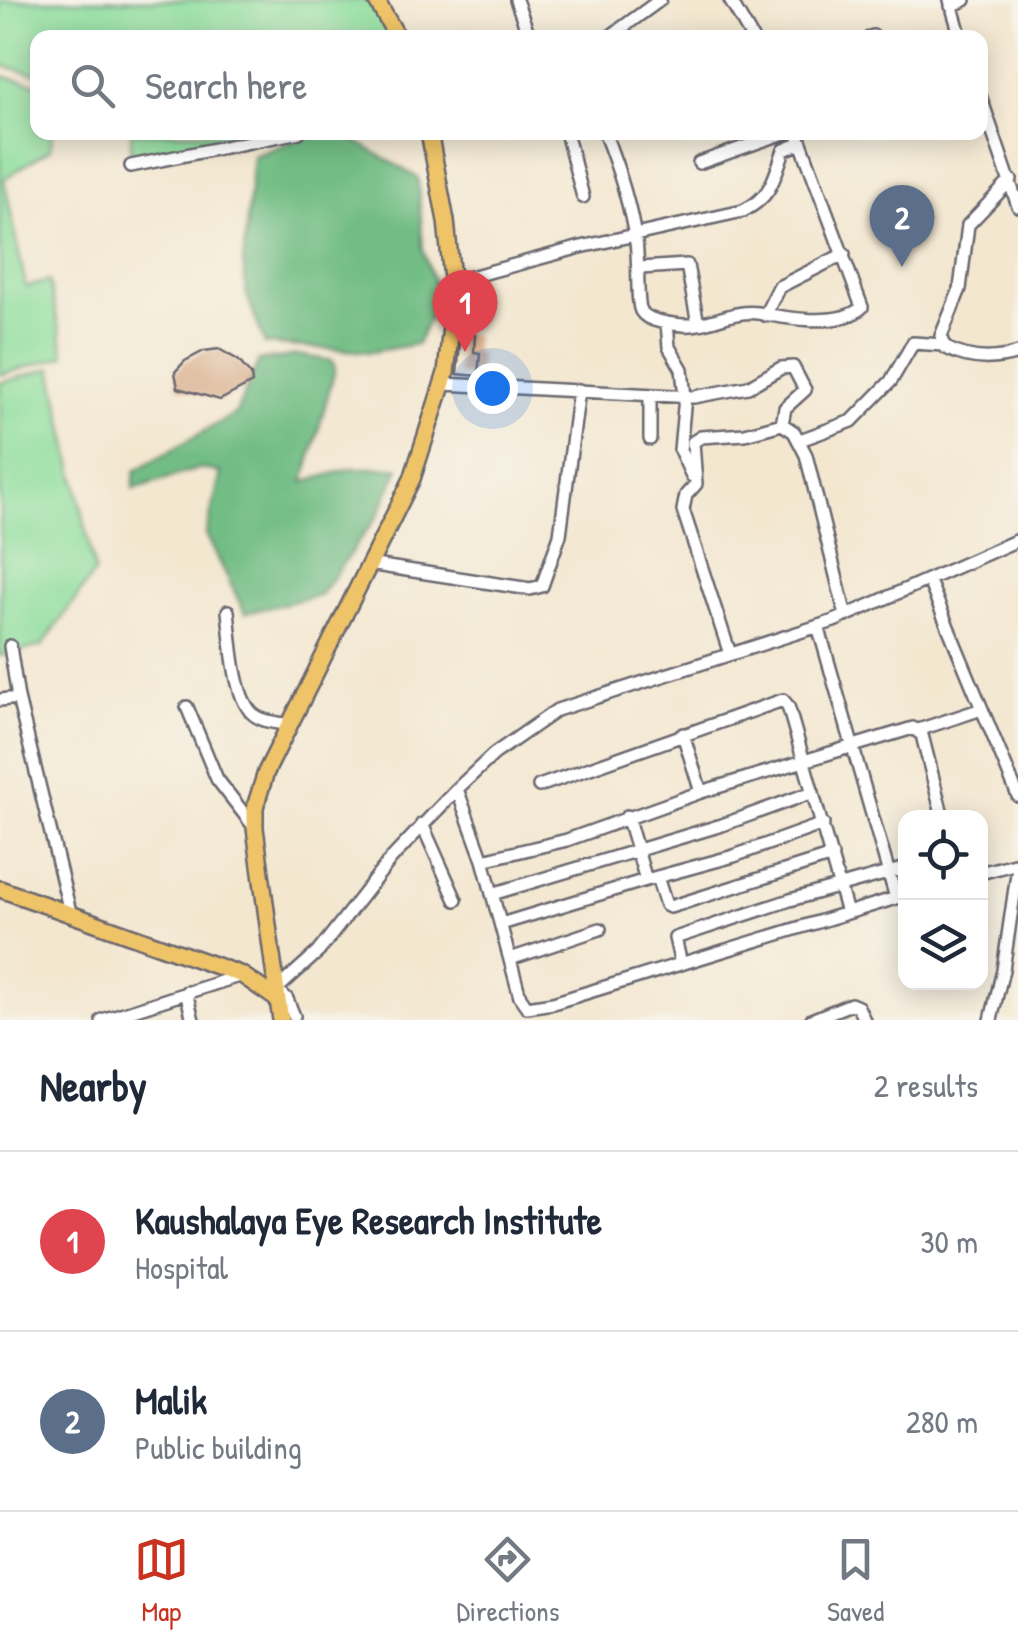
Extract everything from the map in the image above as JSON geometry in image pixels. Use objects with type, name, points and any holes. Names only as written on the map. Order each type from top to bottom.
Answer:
[{"type":"main road","points":[[376,0],[393,30]]},
{"type":"main road","points":[[291,1019],[277,995],[255,807],[266,772],[412,479],[443,384],[454,298],[446,221],[431,140]]},
{"type":"main road","points":[[0,889],[242,975],[277,995]]},
{"type":"street","points":[[516,0],[527,30]]},
{"type":"street","points":[[619,30],[660,0]]},
{"type":"street","points":[[730,0],[747,30]]},
{"type":"street","points":[[959,30],[951,3],[965,0]]},
{"type":"street","points":[[988,115],[1012,174],[1018,206]]},
{"type":"street","points":[[131,166],[260,140]]},
{"type":"street","points":[[568,140],[583,197]]},
{"type":"street","points":[[607,140],[624,182],[635,234],[640,310],[644,316],[667,322],[698,324],[742,313],[800,320],[846,316],[860,310],[860,296],[800,140]]},
{"type":"street","points":[[699,163],[764,140]]},
{"type":"street","points":[[452,282],[754,205],[776,180],[784,150],[796,140]]},
{"type":"street","points":[[944,346],[942,336],[960,289],[968,225],[1012,174]]},
{"type":"street","points":[[765,315],[779,286],[844,254]]},
{"type":"street","points":[[640,268],[687,265],[698,324]]},
{"type":"street","points":[[667,322],[669,347],[682,368],[685,397],[680,450],[696,484]]},
{"type":"street","points":[[800,440],[852,420],[891,382],[913,343],[944,346],[972,358],[1018,354]]},
{"type":"street","points":[[443,384],[685,397],[748,387],[781,368],[794,367],[805,390],[784,408],[782,424]]},
{"type":"street","points":[[368,564],[530,590],[542,586],[560,535],[579,390]]},
{"type":"street","points":[[650,396],[650,439]]},
{"type":"street","points":[[782,424],[800,440],[846,616]]},
{"type":"street","points":[[696,484],[692,449],[696,439],[758,432],[782,424]]},
{"type":"street","points":[[696,484],[686,494],[683,510],[730,654]]},
{"type":"street","points":[[277,995],[318,952],[370,883],[422,824],[494,754],[557,710],[846,616],[1018,540]]},
{"type":"street","points":[[929,580],[1018,796]]},
{"type":"street","points":[[228,611],[235,667],[249,710],[263,720],[289,725]]},
{"type":"street","points":[[818,626],[888,873],[898,892]]},
{"type":"street","points":[[10,646],[18,698],[71,916]]},
{"type":"street","points":[[0,700],[18,698]]},
{"type":"street","points":[[539,786],[782,700],[788,706],[846,913]]},
{"type":"street","points":[[187,707],[217,780],[256,828]]},
{"type":"street","points":[[483,860],[567,840],[628,816],[802,760],[982,709]]},
{"type":"street","points":[[918,730],[941,810]]},
{"type":"street","points":[[683,734],[702,792]]},
{"type":"street","points":[[457,789],[483,860],[523,1003],[533,1008],[898,897]]},
{"type":"street","points":[[492,894],[722,825],[813,792]]},
{"type":"street","points":[[628,816],[637,849],[670,907],[832,856]]},
{"type":"street","points":[[422,824],[456,900]]},
{"type":"street","points":[[500,924],[734,856],[823,824]]},
{"type":"street","points":[[988,872],[1018,865],[1004,970],[990,1020]]},
{"type":"street","points":[[681,964],[675,938],[898,870]]},
{"type":"street","points":[[510,958],[600,929]]},
{"type":"street","points":[[102,1020],[242,975]]},
{"type":"street","points":[[186,992],[194,1020]]},
{"type":"street","points":[[811,1020],[851,1004],[864,1020]]},
{"type":"green space","points":[[0,0],[376,0],[394,30],[30,30],[30,72],[0,65]]},
{"type":"green space","points":[[0,76],[30,82],[30,140],[52,140],[50,149],[4,179],[26,287],[49,281],[65,356],[0,375]]},
{"type":"green space","points":[[131,140],[241,140],[131,163]]},
{"type":"green space","points":[[296,140],[354,140],[418,178],[423,250],[439,297],[417,344],[371,352],[265,344],[247,296],[243,262],[253,156]]},
{"type":"green space","points":[[298,355],[333,361],[335,369],[304,482],[353,468],[399,468],[378,515],[320,595],[245,613],[206,534],[221,473],[201,468],[133,489],[135,471],[236,413],[259,361]]},
{"type":"green space","points":[[52,368],[95,572],[42,646],[0,656],[0,383]]},
{"type":"building","points":[[461,334],[475,335],[474,352],[480,353],[478,376],[457,374]]},
{"type":"building","points":[[219,349],[238,360],[251,375],[252,383],[220,400],[178,388],[175,372],[185,361],[204,351]]},
{"type":"place","name":"Malik","points":[[902,267]]},
{"type":"place","name":"Kaushalaya Eye Research Institute","points":[[465,352]]}]
